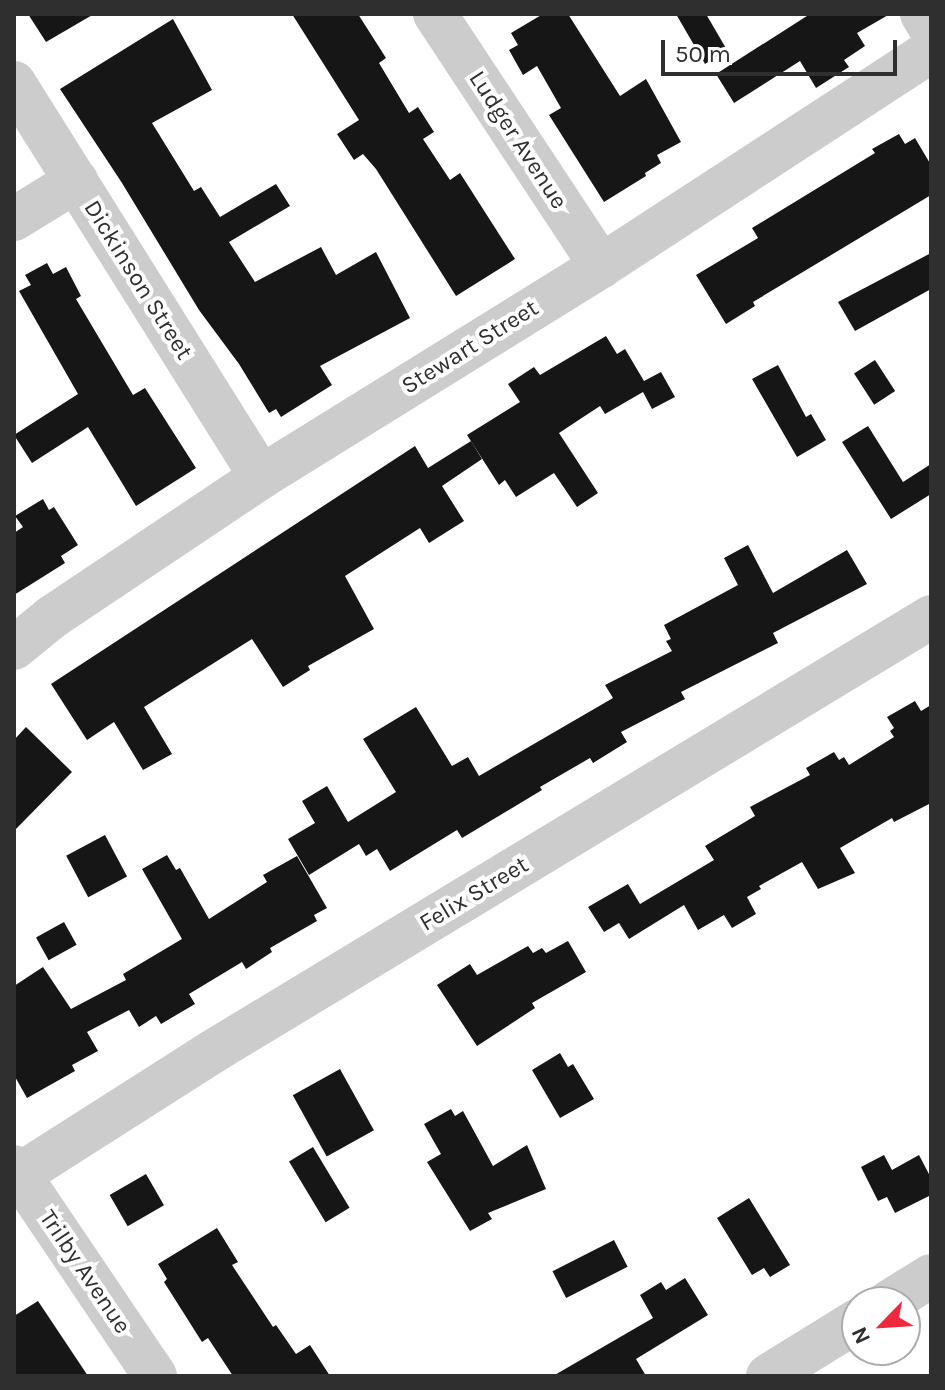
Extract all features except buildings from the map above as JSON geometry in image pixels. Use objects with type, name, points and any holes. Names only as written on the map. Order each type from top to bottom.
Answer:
[{"type":"street","name":"Ludger Avenue","points":[[435,14],[601,266]]},
{"type":"street","points":[[922,14],[931,29]]},
{"type":"street","name":"Stewart Street","points":[[14,648],[52,617],[261,477],[601,266],[931,51]]},
{"type":"street","name":"Dickinson Street","points":[[14,83],[261,477]]},
{"type":"street","points":[[14,219],[76,181]]},
{"type":"street","name":"Felix Street","points":[[16,1171],[931,617]]},
{"type":"street","name":"Trilby Avenue","points":[[16,1171],[155,1376]]},
{"type":"street","points":[[768,1376],[841,1331]]}]
